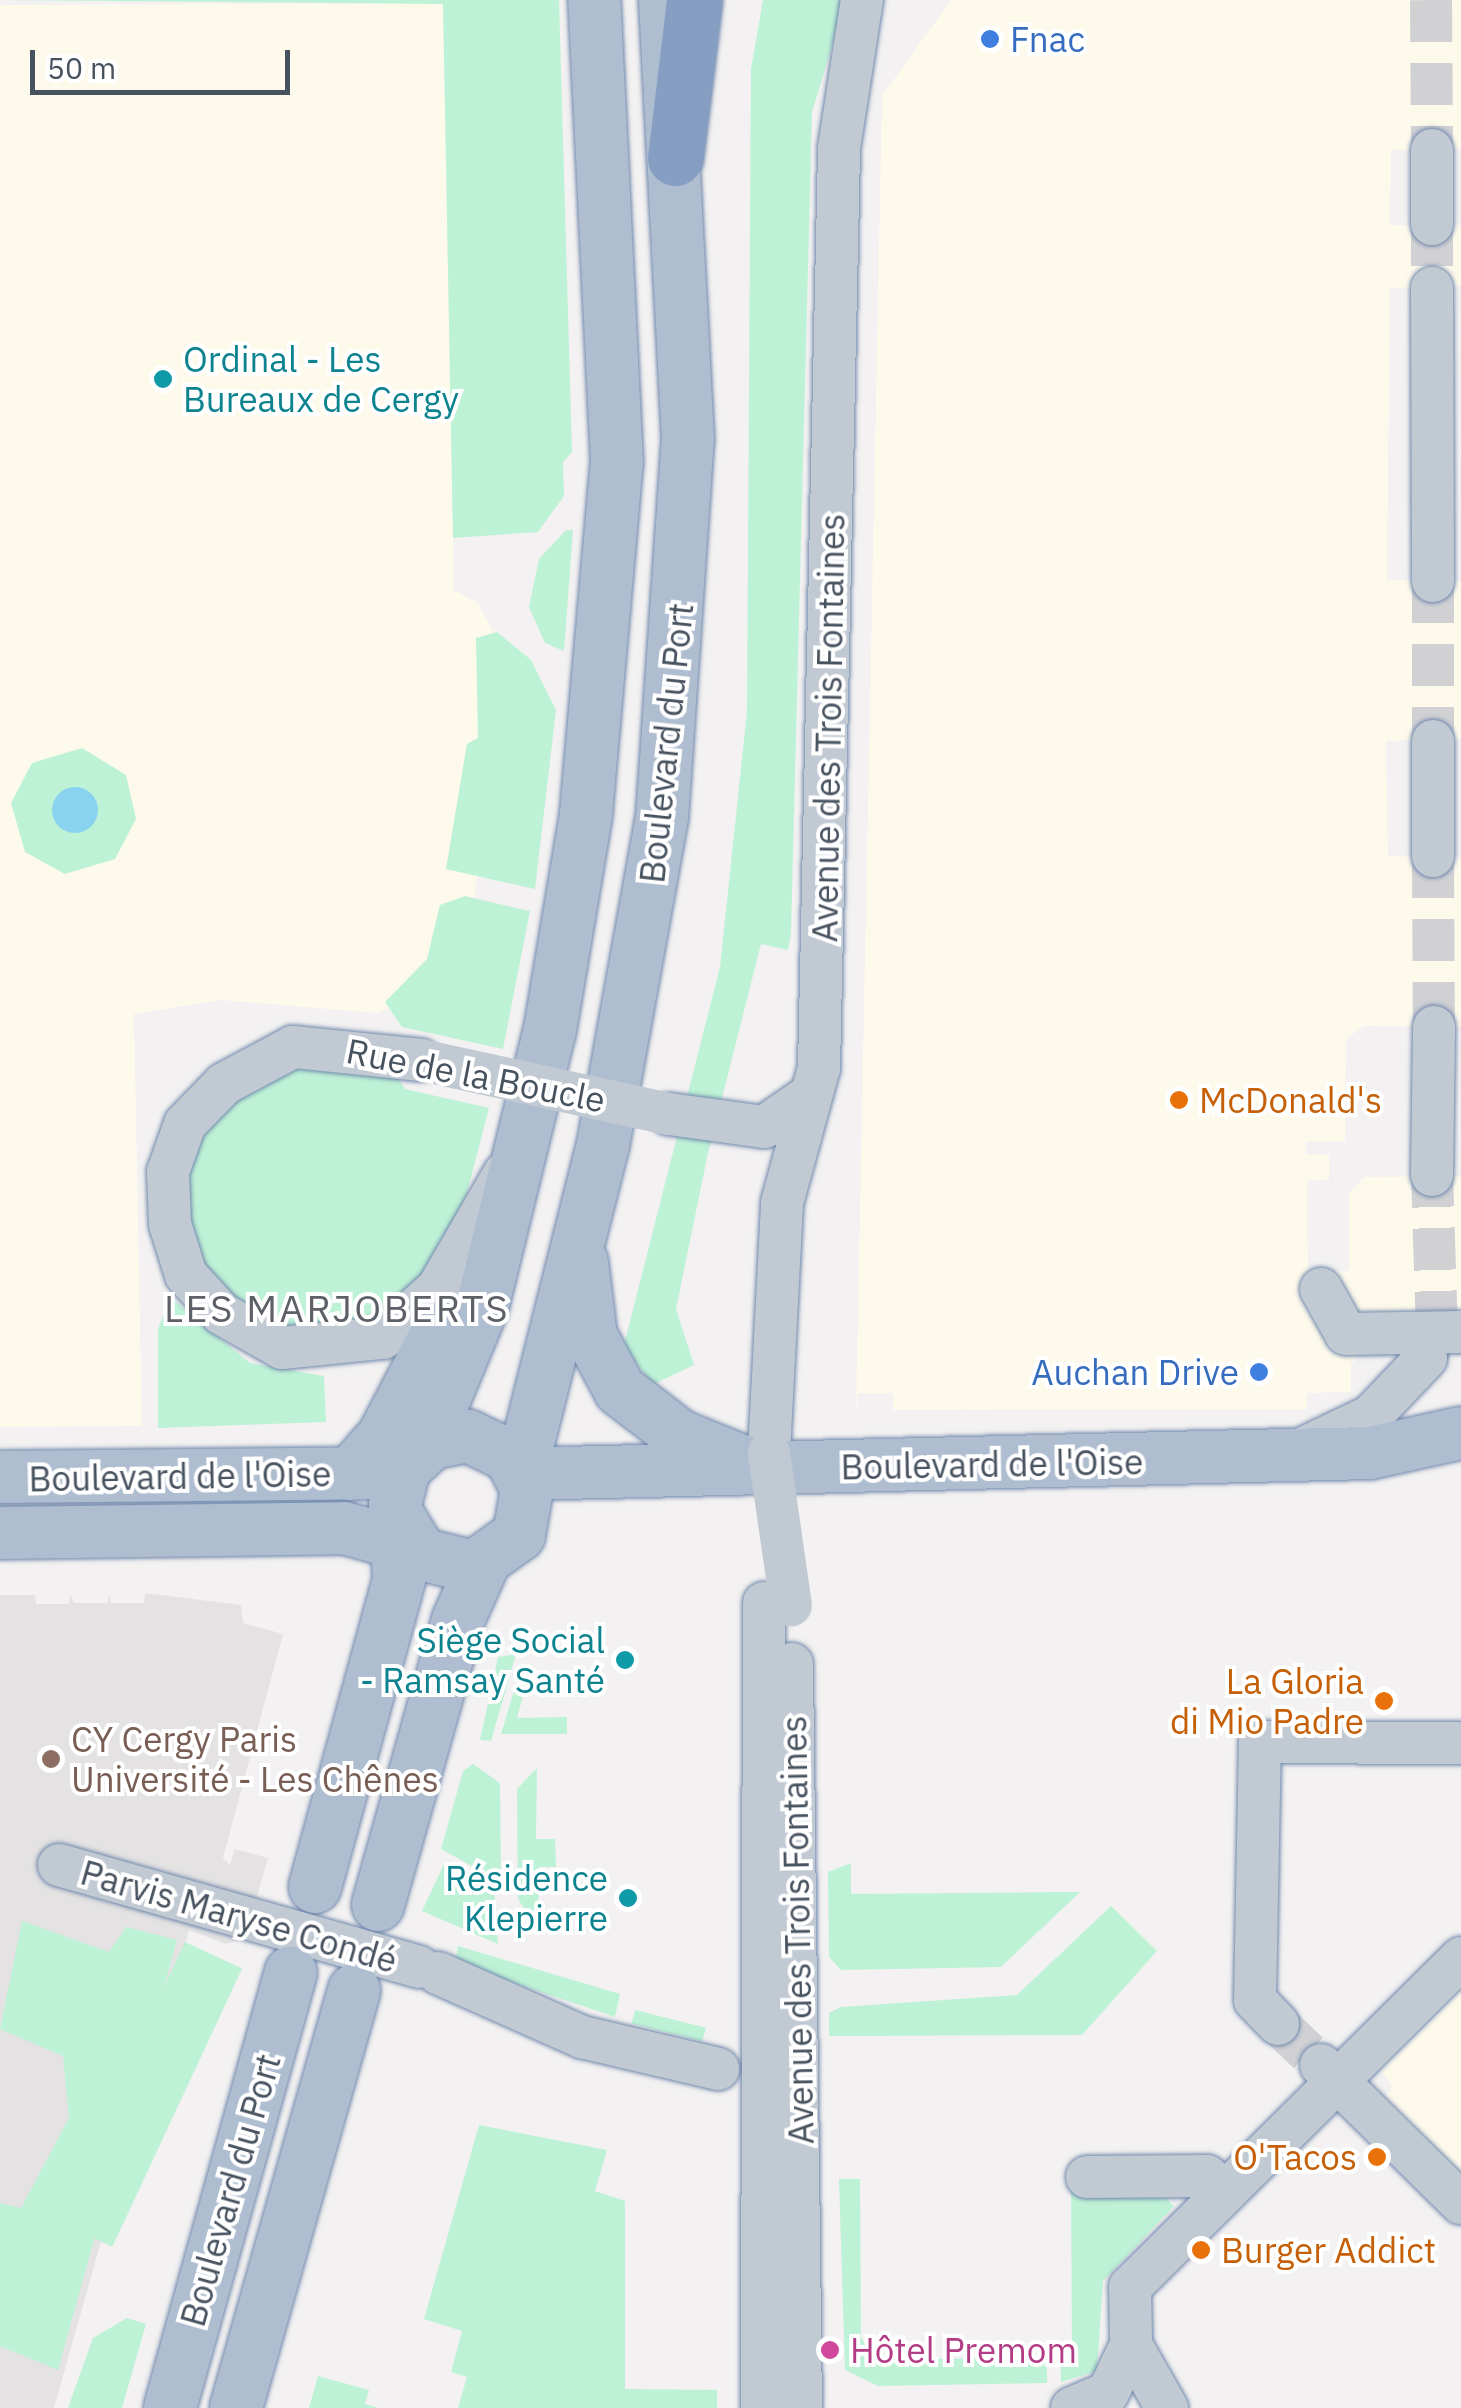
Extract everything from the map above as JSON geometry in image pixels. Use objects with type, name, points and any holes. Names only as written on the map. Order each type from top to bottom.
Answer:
[{"type":"highway","points":[[675,158],[694,0]]},
{"type":"main road","points":[[573,0],[600,64]]},
{"type":"main road","name":"Boulevard du Port","points":[[315,1888],[399,1579],[403,1534],[400,1477],[420,1451],[482,1308],[505,1203],[524,1139],[586,814],[615,490],[600,64],[594,0]]},
{"type":"main road","name":"Boulevard du Port","points":[[378,1905],[458,1620],[483,1564],[523,1526],[521,1472],[635,990],[672,714],[688,440],[666,0]]},
{"type":"main road","points":[[350,1474],[383,1437],[505,1203]]},
{"type":"main road","points":[[580,1222],[586,1315],[607,1373],[680,1436],[765,1460]]},
{"type":"main road","name":"Boulevard de l'Oise","points":[[521,1472],[765,1460],[1389,1452],[1461,1433]]},
{"type":"main road","points":[[420,1451],[478,1438],[521,1472]]},
{"type":"main road","name":"Boulevard de l'Oise","points":[[0,1478],[350,1474],[420,1451]]},
{"type":"main road","name":"Boulevard de l'Oise","points":[[0,1534],[344,1528],[403,1534]]},
{"type":"main road","points":[[403,1534],[446,1566],[483,1564]]},
{"type":"main road","name":"Boulevard du Port","points":[[170,2408],[291,1972]]},
{"type":"main road","name":"Boulevard du Port","points":[[236,2408],[354,1990]]},
{"type":"street","name":"Avenue des Trois Fontaines","points":[[801,2408],[777,1604],[765,1460],[782,1203],[809,1096],[824,968],[840,131],[862,0]]},
{"type":"street","points":[[1432,150],[1432,224]]},
{"type":"street","points":[[1432,288],[1432,581]]},
{"type":"street","points":[[1433,742],[1433,856]]},
{"type":"street","points":[[1432,1175],[1434,1027]]},
{"type":"street","name":"Rue de la Boucle","points":[[524,1139],[453,1266],[407,1324],[366,1342],[301,1350],[222,1314],[186,1275],[170,1224],[168,1172],[185,1124],[245,1068],[294,1047],[422,1060],[685,1118],[776,1125],[809,1096]]},
{"type":"street","name":"Rue de la Boucle","points":[[685,1118],[764,1159],[782,1203]]},
{"type":"street","points":[[1321,1289],[1346,1334],[1461,1332]]},
{"type":"street","points":[[1269,1456],[1353,1428],[1426,1358]]},
{"type":"street","name":"Avenue des Trois Fontaines","points":[[762,2408],[777,1604]]},
{"type":"street","points":[[1278,2024],[1254,2000],[1260,1742],[1461,1743]]},
{"type":"street","name":"Parvis Maryse Condé","points":[[59,1865],[428,1970],[565,2031],[718,2069]]},
{"type":"street","points":[[1072,2408],[1108,2392],[1131,2341],[1130,2287],[1224,2192],[1328,2073],[1461,1958]]},
{"type":"street","points":[[1328,2073],[1461,2203]]},
{"type":"street","points":[[1087,2177],[1207,2176],[1224,2192]]},
{"type":"street","points":[[1131,2341],[1167,2408]]},
{"type":"shaded area","points":[[951,0],[1461,0],[1461,149],[1391,150],[1390,225],[1461,225],[1461,286],[1390,288],[1387,580],[1461,581],[1461,739],[1386,741],[1388,856],[1461,858],[1461,1027],[1364,1026],[1346,1039],[1345,1141],[1306,1142],[1306,1154],[1329,1155],[1329,1180],[1307,1181],[1308,1272],[1349,1271],[1349,1193],[1364,1177],[1461,1176],[1461,1348],[1368,1348],[1351,1364],[1351,1392],[1307,1393],[1307,1409],[893,1410],[893,1393],[858,1393],[856,1411],[882,96]]},
{"type":"shaded area","points":[[443,3],[454,590],[478,603],[495,636],[492,770],[475,895],[457,951],[411,1001],[376,1013],[220,1000],[134,1014],[142,1426],[0,1427],[0,5]]},
{"type":"shaded area","points":[[145,1593],[241,1605],[243,1623],[283,1634],[223,1858],[230,1865],[235,1849],[268,1858],[245,1939],[226,1944],[189,1930],[54,2408],[0,2408],[0,1595],[35,1595],[36,1604],[69,1604],[70,1594],[74,1603],[107,1603],[110,1594],[111,1603],[144,1603]]},
{"type":"shaded area","points":[[1461,1989],[1461,2190],[1378,2109],[1393,2085],[1378,2069]]},
{"type":"green space","points":[[0,0],[559,0],[572,452],[563,462],[564,496],[538,532],[453,538],[443,4]]},
{"type":"green space","points":[[763,0],[846,0],[812,112],[791,933],[788,950],[761,944],[708,1153],[676,1309],[694,1365],[652,1385],[624,1345],[720,967],[747,711],[751,69]]},
{"type":"green space","points":[[566,530],[573,530],[564,651],[545,643],[529,607],[539,559]]},
{"type":"green space","points":[[497,632],[531,660],[556,710],[535,889],[446,869],[467,744],[478,738],[476,638]]},
{"type":"green space","points":[[82,748],[126,775],[136,819],[115,859],[65,874],[25,852],[11,803],[32,763]],"holes":[[[70,788],[85,790],[97,807],[82,832],[55,821],[52,805]]]},
{"type":"green space","points":[[465,896],[530,911],[503,1049],[402,1027],[385,1002],[427,959],[440,905]]},
{"type":"green space","points":[[293,1063],[396,1075],[405,1089],[489,1108],[467,1193],[429,1278],[380,1320],[295,1331],[240,1306],[204,1265],[188,1223],[189,1168],[210,1120]]},
{"type":"green space","points":[[170,1297],[250,1363],[324,1376],[326,1422],[158,1428],[158,1329]]},
{"type":"green space","points":[[516,1654],[491,1741],[480,1740],[498,1657]]},
{"type":"green space","points":[[531,1667],[517,1718],[567,1717],[567,1734],[501,1734],[521,1668]]},
{"type":"green space","points":[[473,1764],[500,1783],[501,1882],[441,1849],[463,1771]]},
{"type":"green space","points":[[537,1768],[536,1839],[555,1839],[556,1867],[539,1867],[538,1929],[518,1899],[517,1789]]},
{"type":"green space","points":[[851,1863],[851,1894],[1080,1892],[1001,1967],[841,1970],[829,1957],[828,1872]]},
{"type":"green space","points":[[444,1864],[494,1888],[498,1944],[422,1911]]},
{"type":"green space","points":[[1111,1906],[1157,1951],[1082,2035],[829,2036],[829,2013],[841,2007],[1017,1995]]},
{"type":"green space","points":[[22,1921],[109,1952],[126,1927],[177,1940],[58,2370],[0,2346],[0,2203],[21,2208],[69,2118],[63,2056],[0,2029]]},
{"type":"green space","points":[[185,1942],[242,1969],[112,2247],[55,2220]]},
{"type":"green space","points":[[458,1946],[620,1994],[615,2017],[455,1963]]},
{"type":"green space","points":[[635,2010],[706,2028],[702,2041],[632,2024]]},
{"type":"green space","points":[[479,2125],[607,2150],[595,2191],[625,2201],[625,2389],[717,2390],[717,2408],[458,2408],[467,2377],[451,2372],[462,2331],[424,2319]]},
{"type":"green space","points":[[839,2179],[860,2179],[861,2337],[869,2350],[892,2359],[1047,2358],[1047,2383],[878,2386],[845,2370]]},
{"type":"green space","points":[[1071,2184],[1161,2193],[1174,2206],[1103,2281],[1097,2371],[1061,2382],[1060,2358],[1072,2357]]},
{"type":"green space","points":[[127,2318],[146,2324],[122,2408],[68,2408],[93,2338]]},
{"type":"green space","points":[[318,2376],[369,2390],[365,2404],[378,2408],[309,2408]]},
{"type":"water","points":[[75,787],[91,794],[98,810],[91,826],[75,833],[59,826],[52,810],[59,794]]},
{"type":"tunnel","points":[[1431,0],[1432,150]]},
{"type":"tunnel","points":[[1432,224],[1432,288]]},
{"type":"tunnel","points":[[1433,581],[1433,741]]},
{"type":"tunnel","points":[[1433,856],[1434,1027]]},
{"type":"tunnel","points":[[1426,1358],[1437,1333],[1432,1175]]},
{"type":"tunnel","points":[[1278,2024],[1321,2065]]},
{"type":"place","name":"Fnac","points":[[990,39]]},
{"type":"place","name":"Ordinal - Les Bureaux de Cergy","points":[[163,379]]},
{"type":"place","name":"McDonald's","points":[[1179,1100]]},
{"type":"place","name":"Auchan Drive","points":[[1259,1372]]},
{"type":"place","name":"Siège Social - Ramsay Santé","points":[[625,1660]]},
{"type":"place","name":"La Gloria di Mio Padre","points":[[1384,1701]]},
{"type":"place","name":"CY Cergy Paris Université - Les Chênes","points":[[51,1759]]},
{"type":"place","name":"Résidence Klepierre","points":[[628,1898]]},
{"type":"place","name":"O'Tacos","points":[[1377,2157]]},
{"type":"place","name":"Burger Addict","points":[[1201,2250]]},
{"type":"place","name":"Hôtel Premom","points":[[830,2350]]},
{"type":"district","name":"LES MARJOBERTS","points":[[337,1308]]}]
